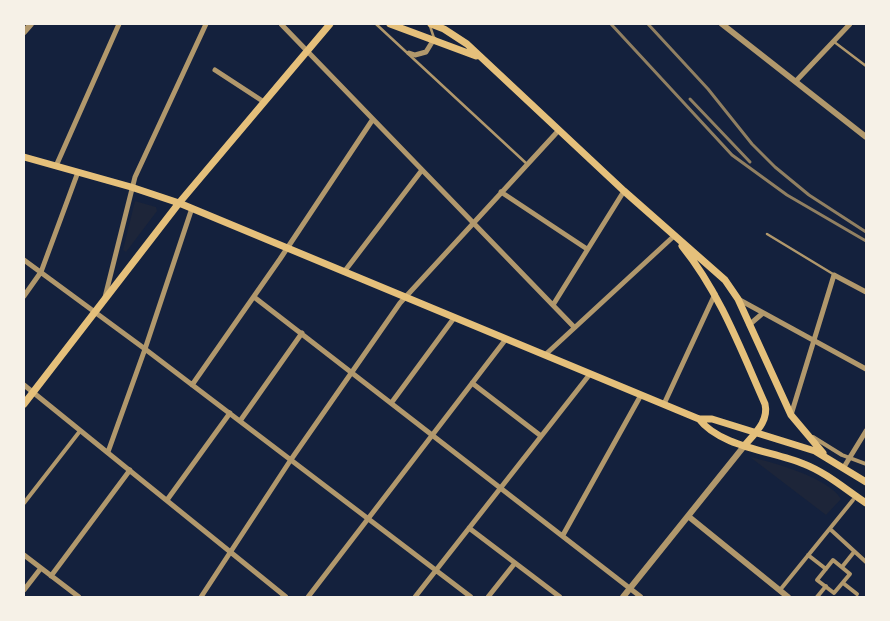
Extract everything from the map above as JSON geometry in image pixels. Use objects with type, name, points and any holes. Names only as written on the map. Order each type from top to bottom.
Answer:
[{"type":"main road","points":[[24,404],[179,203],[330,24]]},
{"type":"main road","points":[[390,24],[478,57]]},
{"type":"main road","points":[[429,24],[458,36],[478,57],[624,191],[714,269],[738,299],[791,416],[827,457]]},
{"type":"main road","points":[[24,157],[131,187],[192,208],[699,419],[712,419],[811,450],[827,457],[866,482]]},
{"type":"main road","points":[[674,236],[698,266],[715,294],[765,404],[766,416],[745,445]]},
{"type":"main road","points":[[699,419],[707,430],[745,445],[808,465],[866,503]]},
{"type":"street","points":[[24,32],[31,24]]},
{"type":"street","points":[[56,166],[119,24]]},
{"type":"street","points":[[104,300],[131,187],[206,24]]},
{"type":"street","points":[[280,24],[574,327]]},
{"type":"street","points":[[722,24],[866,137]]},
{"type":"street","points":[[796,81],[850,24]]},
{"type":"street","points":[[410,54],[416,55],[426,52],[434,39]]},
{"type":"street","points":[[215,70],[264,102]]},
{"type":"street","points":[[192,385],[288,248],[373,119]]},
{"type":"street","points":[[201,597],[290,461],[405,297],[559,130]]},
{"type":"street","points":[[344,272],[422,170]]},
{"type":"street","points":[[24,296],[41,272],[78,172]]},
{"type":"street","points":[[552,305],[624,191]]},
{"type":"street","points":[[501,192],[587,249]]},
{"type":"street","points":[[108,452],[192,208]]},
{"type":"street","points":[[545,355],[674,236]]},
{"type":"street","points":[[24,260],[230,413],[290,461],[368,518],[470,597]]},
{"type":"street","points":[[791,416],[812,340],[834,275],[866,292]]},
{"type":"street","points":[[664,404],[715,294]]},
{"type":"street","points":[[254,297],[392,402],[641,597]]},
{"type":"street","points":[[738,299],[866,369]]},
{"type":"street","points":[[750,325],[763,313]]},
{"type":"street","points":[[392,402],[454,318]]},
{"type":"street","points":[[240,421],[302,333]]},
{"type":"street","points":[[308,597],[506,339]]},
{"type":"street","points":[[415,597],[590,374]]},
{"type":"street","points":[[472,383],[542,436]]},
{"type":"street","points":[[24,384],[167,500],[279,595],[286,597]]},
{"type":"street","points":[[563,535],[641,395]]},
{"type":"street","points":[[167,500],[230,413]]},
{"type":"street","points":[[800,427],[826,446],[866,464]]},
{"type":"street","points":[[24,503],[80,431]]},
{"type":"street","points":[[844,467],[866,432]]},
{"type":"street","points":[[623,597],[745,445]]},
{"type":"street","points":[[51,576],[130,470]]},
{"type":"street","points":[[780,590],[854,500]]},
{"type":"street","points":[[688,516],[788,597]]},
{"type":"street","points":[[469,528],[560,597]]},
{"type":"street","points":[[830,529],[866,562]]},
{"type":"street","points":[[842,567],[854,552]]},
{"type":"street","points":[[24,555],[78,597]]},
{"type":"street","points":[[808,555],[826,569]]},
{"type":"street","points":[[833,560],[842,567],[850,574],[834,593],[817,580],[833,560]]},
{"type":"street","points":[[488,597],[515,563]]},
{"type":"street","points":[[24,590],[41,568]]},
{"type":"street","points":[[843,583],[857,594]]},
{"type":"street","points":[[817,597],[826,586]]},
{"type":"lane","points":[[376,24],[527,164]]},
{"type":"lane","points":[[429,24],[434,39]]},
{"type":"lane","points":[[833,41],[866,66]]},
{"type":"lane","points":[[767,234],[834,275]]},
{"type":"shaded area","points":[[135,201],[156,207],[157,211],[126,252],[123,250]]},
{"type":"shaded area","points":[[750,457],[786,467],[813,478],[835,491],[841,499],[826,515]]},
{"type":"railway","points":[[611,24],[732,155],[787,195],[866,241]]},
{"type":"railway","points":[[648,24],[708,89],[752,144],[775,167],[809,195],[866,232]]},
{"type":"railway","points":[[690,99],[750,162]]}]
